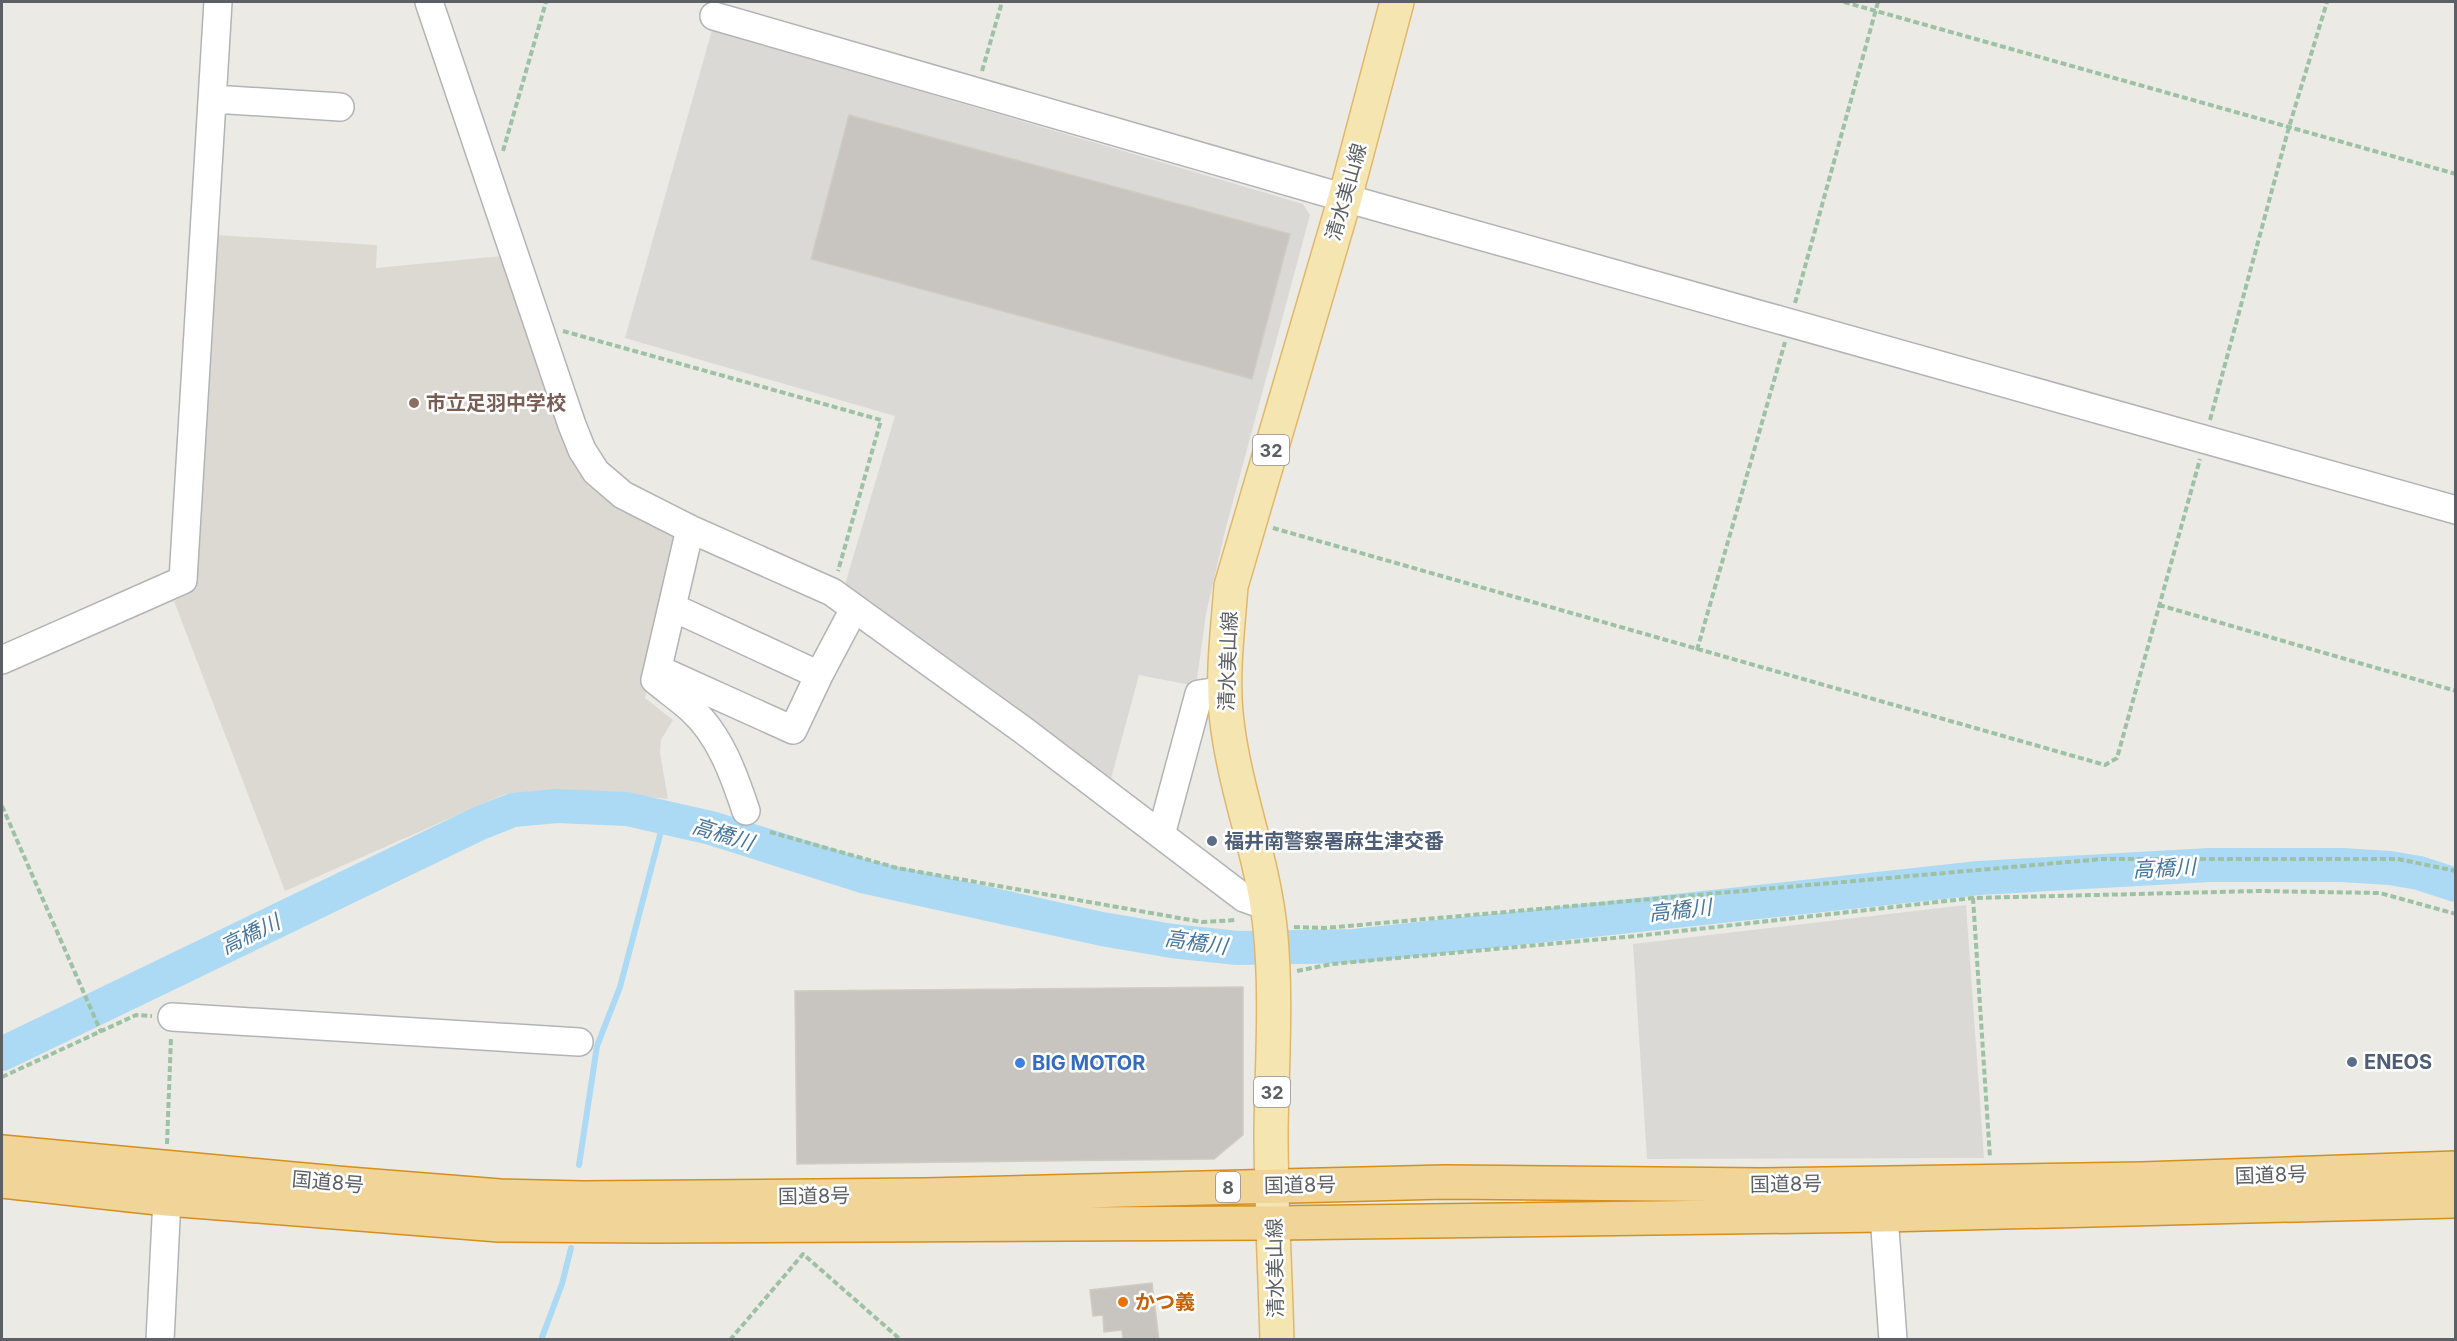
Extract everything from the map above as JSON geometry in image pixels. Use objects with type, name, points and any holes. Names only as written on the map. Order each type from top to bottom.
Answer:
[{"type":"highway","name":"国道8号","points":[[2,1152],[166,1183],[499,1225],[1275,1224],[1884,1215],[2456,1201]]},
{"type":"highway","name":"国道8号","points":[[2,1181],[166,1183],[571,1198],[769,1197],[1445,1182],[1760,1185],[2142,1179],[2456,1168]]},
{"type":"main road","name":"清水美山線","points":[[1277,1340],[1271,1134],[1273,968],[1260,910],[1225,712],[1231,586],[1345,198],[1397,2]]},
{"type":"street","points":[[2,660],[183,580],[218,2]]},
{"type":"street","points":[[429,2],[572,425],[582,450],[596,472],[623,495],[690,529],[832,592],[1023,730],[1260,910]]},
{"type":"street","points":[[714,16],[1345,198],[2456,510]]},
{"type":"street","points":[[213,99],[340,107]]},
{"type":"street","points":[[690,529],[655,680],[693,711],[714,737],[732,770],[746,811]]},
{"type":"street","points":[[672,607],[819,675]]},
{"type":"street","points":[[658,669],[793,730],[854,609]]},
{"type":"street","points":[[1161,835],[1199,694],[1226,690]]},
{"type":"street","points":[[172,1017],[579,1042]]},
{"type":"street","points":[[160,1340],[166,1183]]},
{"type":"street","points":[[1884,1215],[1893,1340]]},
{"type":"path","points":[[488,173],[499,165],[546,2]]},
{"type":"path","points":[[976,92],[1002,2]]},
{"type":"path","points":[[1844,2],[2456,174]]},
{"type":"path","points":[[1696,650],[1790,323],[1878,2]]},
{"type":"path","points":[[1250,522],[2105,765],[2117,758],[2289,127],[2327,2]]},
{"type":"path","points":[[539,324],[881,420],[832,592]]},
{"type":"path","points":[[2159,605],[2456,691]]},
{"type":"path","points":[[2,806],[101,1032]]},
{"type":"path","points":[[770,832],[897,868],[1202,922],[1237,920],[1260,910],[1325,928],[2102,859],[2398,859],[2456,871]]},
{"type":"path","points":[[1273,968],[1636,936],[1973,898],[2259,891],[2380,893],[2456,914]]},
{"type":"path","points":[[1973,898],[1992,1181]]},
{"type":"path","points":[[2,1077],[136,1015],[172,1017],[166,1183]]},
{"type":"path","points":[[730,1340],[803,1254],[901,1340]]},
{"type":"shaded area","points":[[712,30],[1303,204],[1310,215],[1225,531],[1206,614],[1196,686],[1139,675],[1109,786],[846,593],[846,581],[895,416],[625,338]]},
{"type":"shaded area","points":[[216,235],[377,245],[376,268],[502,256],[575,462],[588,486],[614,505],[672,533],[677,555],[645,698],[673,720],[661,740],[660,753],[668,799],[576,790],[505,794],[285,891],[174,601],[191,593]]},
{"type":"shaded area","points":[[1966,905],[1984,1158],[1647,1159],[1633,944]]},
{"type":"building","points":[[849,115],[1290,234],[1252,379],[811,259]]},
{"type":"building","name":"BIG MOTOR","points":[[1243,987],[1243,1135],[1214,1159],[797,1164],[795,991]]},
{"type":"building","name":"かつ義","points":[[1152,1283],[1159,1340],[1123,1340],[1122,1330],[1104,1332],[1103,1315],[1093,1316],[1090,1290]]},
{"type":"waterway","name":"高橋川","points":[[2,1054],[480,823],[513,810],[557,806],[627,809],[711,828],[866,877],[1102,929],[1172,941],[1237,948],[1354,946],[1979,878],[2209,865],[2342,865],[2390,868],[2419,873],[2456,885]]},
{"type":"waterway","points":[[579,1165],[597,1046],[620,987],[665,816]]},
{"type":"waterway","points":[[541,1340],[562,1284],[571,1248]]},
{"type":"place","name":"市立足羽中学校","points":[[414,403]]},
{"type":"place","name":"福井南警察署麻生津交番","points":[[1212,841]]},
{"type":"place","name":"ENEOS","points":[[2352,1062]]},
{"type":"place","name":"BIG MOTOR","points":[[1020,1063]]},
{"type":"place","name":"かつ義","points":[[1123,1302]]}]
